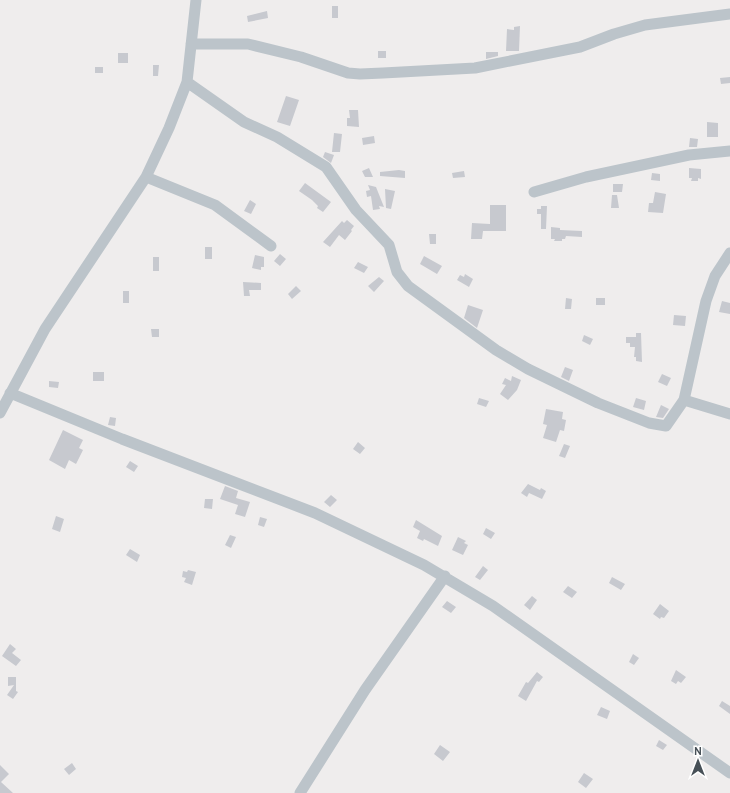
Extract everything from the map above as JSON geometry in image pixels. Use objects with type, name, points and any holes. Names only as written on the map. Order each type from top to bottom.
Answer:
[{"type":"street","points":[[0,413],[45,329],[146,177],[170,128],[187,82],[196,0]]},
{"type":"street","points":[[191,44],[248,44],[301,57],[348,73],[360,74],[475,68],[580,47],[614,34],[645,26],[730,14]]},
{"type":"street","points":[[187,82],[244,122],[277,136],[326,167],[356,210],[389,245],[394,265],[401,279],[408,286],[496,350],[528,369],[598,403],[649,423],[666,426],[684,400],[706,301],[715,276],[730,253]]},
{"type":"street","points":[[534,192],[586,177],[690,155],[730,152]]},
{"type":"street","points":[[146,177],[214,205],[271,246]]},
{"type":"street","points":[[10,393],[122,439],[315,513],[445,576],[493,606],[730,773]]},
{"type":"street","points":[[684,400],[730,414]]},
{"type":"street","points":[[300,793],[365,690],[445,576]]},
{"type":"building","points":[[332,6],[338,6],[338,18],[332,18]]},
{"type":"building","points":[[267,11],[268,18],[248,22],[247,16]]},
{"type":"building","points":[[520,26],[519,51],[506,51],[507,29],[514,30],[514,27]]},
{"type":"building","points":[[378,51],[386,51],[386,58],[378,58]]},
{"type":"building","points":[[486,52],[498,52],[498,56],[486,59]]},
{"type":"building","points":[[118,53],[128,53],[128,63],[118,63]]},
{"type":"building","points":[[153,65],[159,65],[158,76],[153,76]]},
{"type":"building","points":[[95,67],[103,67],[103,73],[95,73]]},
{"type":"building","points":[[730,77],[730,83],[721,84],[720,78]]},
{"type":"building","points":[[286,96],[299,100],[290,126],[277,122]]},
{"type":"building","points":[[349,110],[358,110],[359,127],[347,126],[347,118],[350,118]]},
{"type":"building","points":[[707,122],[718,123],[718,137],[707,137]]},
{"type":"building","points":[[334,133],[342,134],[340,152],[332,152]]},
{"type":"building","points":[[374,136],[375,143],[363,145],[362,138]]},
{"type":"building","points":[[690,138],[698,139],[697,147],[689,147]]},
{"type":"building","points":[[325,152],[334,155],[331,163],[323,157]]},
{"type":"building","points":[[369,168],[373,177],[365,177],[362,171]]},
{"type":"building","points":[[689,168],[701,169],[701,179],[698,178],[698,181],[691,181],[692,178],[689,178]]},
{"type":"building","points":[[399,170],[405,171],[405,178],[380,176],[380,172]]},
{"type":"building","points":[[464,171],[465,177],[453,178],[452,173]]},
{"type":"building","points":[[652,173],[660,174],[660,181],[651,180]]},
{"type":"building","points":[[305,183],[331,202],[323,212],[317,208],[318,206],[312,200],[299,191]]},
{"type":"building","points":[[613,184],[623,184],[622,192],[613,192]]},
{"type":"building","points":[[368,185],[376,187],[384,207],[379,206],[380,209],[373,210],[371,196],[367,197],[366,191],[370,190]]},
{"type":"building","points":[[385,189],[395,191],[391,209],[386,208]]},
{"type":"building","points":[[655,192],[666,194],[663,213],[648,212],[649,203],[653,203]]},
{"type":"building","points":[[612,195],[617,195],[619,208],[611,208]]},
{"type":"building","points":[[250,200],[256,204],[251,214],[244,211]]},
{"type":"building","points":[[490,205],[506,205],[506,231],[483,231],[482,239],[471,239],[472,223],[490,224]]},
{"type":"building","points":[[541,206],[547,206],[546,229],[541,229],[541,214],[537,214],[537,209],[541,209]]},
{"type":"building","points":[[347,220],[354,226],[345,240],[339,235],[330,247],[323,242],[342,221],[344,223]]},
{"type":"building","points":[[551,227],[560,228],[560,230],[582,231],[582,237],[566,236],[565,239],[562,239],[562,241],[554,241],[555,239],[551,239]]},
{"type":"building","points":[[429,234],[436,234],[436,244],[430,244]]},
{"type":"building","points":[[205,247],[212,247],[212,259],[205,259]]},
{"type":"building","points":[[280,254],[286,259],[280,266],[274,261]]},
{"type":"building","points":[[255,255],[264,257],[264,267],[261,267],[261,270],[252,268]]},
{"type":"building","points":[[424,256],[442,266],[437,274],[420,264]]},
{"type":"building","points":[[153,257],[159,257],[159,271],[153,271]]},
{"type":"building","points":[[358,262],[368,267],[364,273],[354,268]]},
{"type":"building","points":[[465,274],[473,279],[469,287],[457,280],[460,275],[464,277]]},
{"type":"building","points":[[379,277],[384,281],[374,292],[368,286]]},
{"type":"building","points":[[243,282],[261,283],[261,290],[249,290],[250,296],[244,296]]},
{"type":"building","points":[[296,286],[301,291],[292,299],[288,294]]},
{"type":"building","points":[[123,291],[129,291],[129,303],[123,303]]},
{"type":"building","points":[[566,298],[572,299],[571,309],[565,309]]},
{"type":"building","points":[[596,298],[605,298],[605,305],[596,305]]},
{"type":"building","points":[[722,301],[730,303],[730,314],[719,312]]},
{"type":"building","points":[[468,305],[483,310],[477,328],[464,318]]},
{"type":"building","points":[[674,315],[686,316],[685,326],[673,325]]},
{"type":"building","points":[[151,329],[159,329],[159,337],[152,337]]},
{"type":"building","points":[[636,333],[641,333],[642,362],[636,361],[636,357],[634,357],[635,347],[630,347],[630,343],[626,343],[626,337],[636,337]]},
{"type":"building","points":[[584,335],[593,339],[590,345],[582,341]]},
{"type":"building","points":[[565,367],[573,370],[569,381],[561,377]]},
{"type":"building","points":[[93,372],[104,372],[104,381],[93,381]]},
{"type":"building","points":[[662,374],[671,378],[667,386],[658,382]]},
{"type":"building","points":[[512,376],[521,380],[517,390],[508,400],[500,394],[506,385],[502,384],[505,378],[511,381]]},
{"type":"building","points":[[49,381],[59,382],[58,388],[49,387]]},
{"type":"building","points":[[479,398],[489,401],[486,407],[477,404]]},
{"type":"building","points":[[636,398],[646,401],[644,410],[633,407]]},
{"type":"building","points":[[661,405],[669,409],[663,418],[656,417]]},
{"type":"building","points":[[546,409],[563,412],[562,419],[566,420],[564,431],[560,430],[556,442],[543,438],[547,425],[543,424]]},
{"type":"building","points":[[110,417],[116,418],[115,426],[108,425]]},
{"type":"building","points":[[63,430],[83,440],[79,448],[83,450],[76,464],[69,460],[65,469],[49,460]]},
{"type":"building","points":[[358,442],[365,448],[360,454],[353,449]]},
{"type":"building","points":[[564,444],[570,446],[565,458],[559,456]]},
{"type":"building","points":[[130,461],[138,466],[134,472],[126,467]]},
{"type":"building","points":[[528,484],[540,490],[541,488],[546,491],[542,499],[529,493],[527,497],[521,493]]},
{"type":"building","points":[[225,486],[238,491],[236,498],[250,502],[245,517],[235,514],[238,505],[220,499]]},
{"type":"building","points":[[331,495],[337,500],[330,507],[324,502]]},
{"type":"building","points":[[205,499],[213,499],[212,509],[204,508]]},
{"type":"building","points":[[56,516],[64,519],[60,532],[52,529]]},
{"type":"building","points":[[260,517],[267,519],[264,527],[258,525]]},
{"type":"building","points":[[416,520],[442,536],[438,546],[424,539],[423,541],[417,538],[420,531],[413,527]]},
{"type":"building","points":[[486,528],[495,533],[491,539],[483,534]]},
{"type":"building","points":[[230,535],[236,537],[231,548],[225,545]]},
{"type":"building","points":[[458,537],[466,541],[464,543],[468,545],[463,555],[452,550]]},
{"type":"building","points":[[130,549],[140,555],[137,562],[126,555]]},
{"type":"building","points":[[483,566],[488,570],[480,580],[475,577]]},
{"type":"building","points":[[188,570],[196,572],[192,585],[184,582],[186,578],[182,577],[183,571],[187,572]]},
{"type":"building","points":[[612,577],[625,584],[621,590],[609,583]]},
{"type":"building","points":[[568,586],[577,592],[572,598],[563,592]]},
{"type":"building","points":[[532,596],[537,600],[530,610],[524,605]]},
{"type":"building","points":[[447,601],[456,607],[451,613],[442,607]]},
{"type":"building","points":[[660,604],[669,611],[664,618],[661,617],[660,619],[653,614]]},
{"type":"building","points":[[10,644],[16,649],[12,653],[21,660],[16,666],[2,656]]},
{"type":"building","points":[[633,654],[639,658],[634,665],[629,662]]},
{"type":"building","points":[[676,670],[686,677],[681,683],[678,681],[676,684],[671,681]]},
{"type":"building","points":[[537,672],[543,677],[539,682],[537,681],[526,701],[518,696],[526,682],[528,683]]},
{"type":"building","points":[[8,677],[16,677],[16,691],[18,692],[13,699],[7,695],[14,685],[8,686]]},
{"type":"building","points":[[722,701],[730,706],[730,714],[719,706]]},
{"type":"building","points":[[601,707],[610,711],[607,719],[597,715]]},
{"type":"building","points":[[659,740],[667,745],[663,750],[656,746]]},
{"type":"building","points":[[440,745],[450,752],[443,761],[434,754]]},
{"type":"building","points":[[72,763],[76,769],[69,775],[64,769]]},
{"type":"building","points":[[0,765],[9,774],[1,782],[13,793],[0,793]]},
{"type":"building","points":[[584,773],[593,779],[586,788],[578,782]]}]
